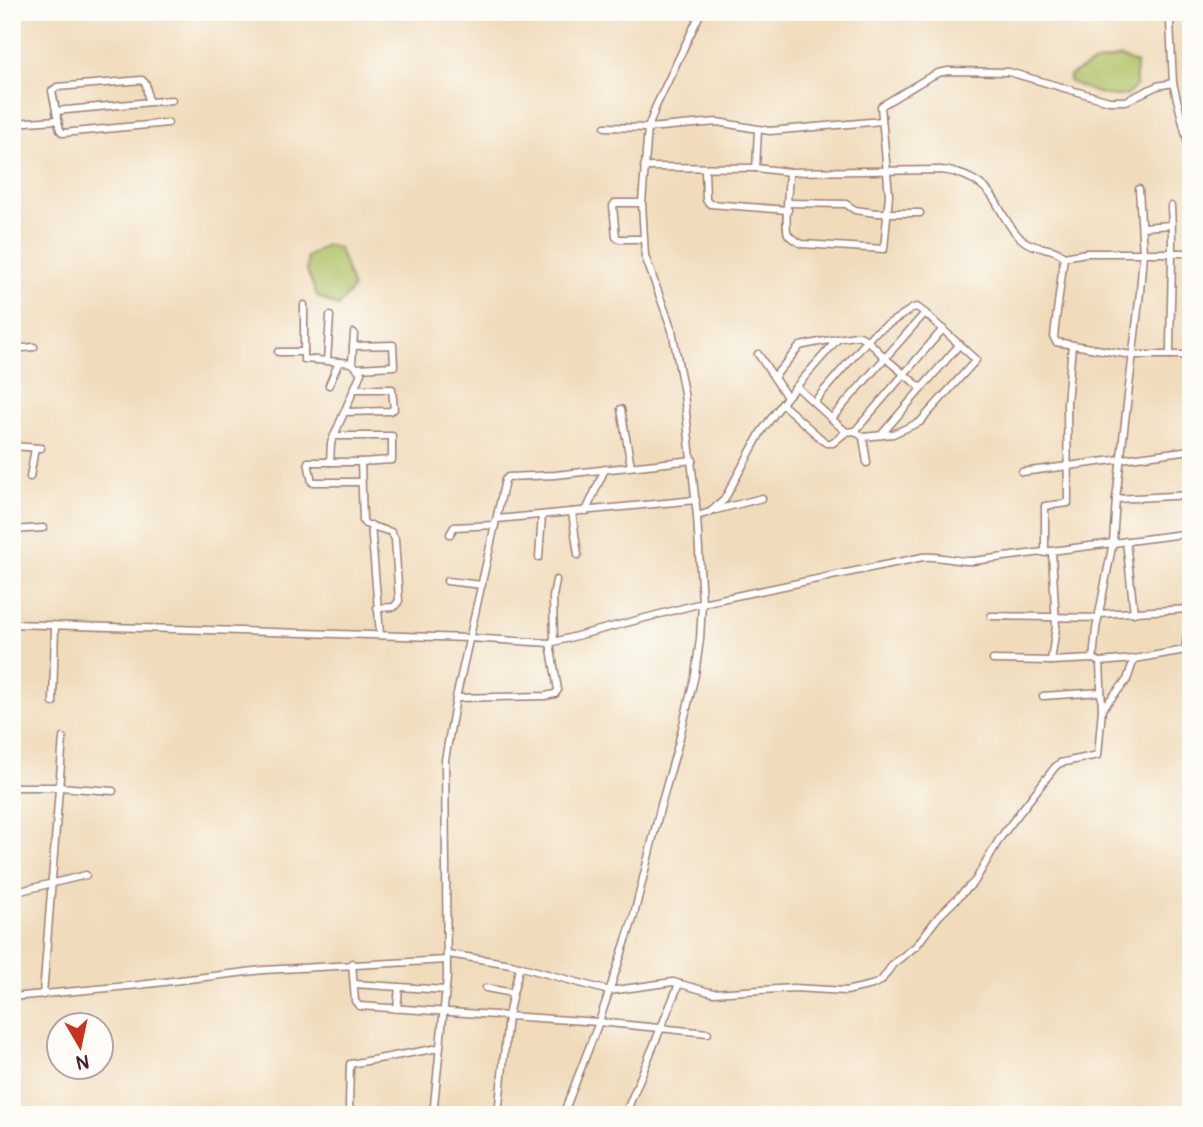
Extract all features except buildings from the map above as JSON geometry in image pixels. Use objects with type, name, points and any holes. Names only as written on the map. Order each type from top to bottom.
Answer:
[{"type":"street","points":[[586,1115],[564,1113],[599,1023],[633,919],[695,675],[702,603],[693,460],[672,330],[645,256],[642,202],[648,128],[701,12]]},
{"type":"street","points":[[1170,22],[1173,83],[1191,156]]},
{"type":"street","points":[[789,172],[787,232],[790,237],[802,244],[884,249],[890,195],[882,104],[938,73],[1009,72],[1109,101],[1126,101],[1157,86],[1173,83]]},
{"type":"street","points":[[148,99],[145,82],[142,80],[57,87],[52,91],[63,133],[168,123]]},
{"type":"street","points":[[56,111],[172,100]]},
{"type":"street","points":[[12,123],[58,120]]},
{"type":"street","points":[[605,127],[648,128],[717,122],[770,131],[882,121]]},
{"type":"street","points":[[756,168],[758,130]]},
{"type":"street","points":[[644,167],[756,168],[789,172],[941,170],[961,173],[990,194],[1006,220],[1026,243],[1055,250],[1064,257],[1086,253],[1191,253]]},
{"type":"street","points":[[705,167],[706,200],[710,204],[846,204],[860,211],[920,213]]},
{"type":"street","points":[[12,997],[263,970],[447,957],[520,966],[609,991],[669,982],[713,993],[794,988],[846,991],[881,981],[892,964],[916,946],[939,916],[975,881],[1000,838],[1055,767],[1060,763],[1098,755],[1102,709],[1097,660],[1099,616],[1113,542],[1143,254],[1139,189]]},
{"type":"street","points":[[642,202],[615,203],[613,206],[616,237],[643,239]]},
{"type":"street","points":[[1170,355],[1174,253],[1171,206]]},
{"type":"street","points":[[1142,227],[1172,225]]},
{"type":"street","points":[[1064,257],[1054,338],[1056,342],[1131,355],[1190,355],[1191,383]]},
{"type":"street","points":[[304,305],[306,361],[394,366],[393,345],[353,346]]},
{"type":"street","points":[[782,404],[826,443],[833,443],[846,432],[855,431],[863,437],[893,434],[920,422],[975,362],[976,357],[925,313],[917,307],[913,308],[877,330],[814,402]]},
{"type":"street","points":[[832,418],[925,313]]},
{"type":"street","points":[[327,361],[330,316]]},
{"type":"street","points":[[855,431],[943,329]]},
{"type":"street","points":[[330,462],[334,436],[361,376],[354,365],[354,333]]},
{"type":"street","points":[[774,377],[800,346],[853,335],[862,337],[920,387]]},
{"type":"street","points":[[710,512],[723,500],[761,432],[836,340]]},
{"type":"street","points":[[881,436],[920,387],[960,344]]},
{"type":"street","points":[[1051,662],[1056,627],[1045,506],[1068,503],[1068,403],[1072,345]]},
{"type":"street","points":[[12,348],[34,346]]},
{"type":"street","points":[[278,352],[304,352]]},
{"type":"street","points":[[758,354],[787,397]]},
{"type":"street","points":[[329,385],[339,362]]},
{"type":"street","points":[[797,387],[846,432]]},
{"type":"street","points":[[345,412],[394,409],[392,389],[355,389]]},
{"type":"street","points":[[621,410],[631,466]]},
{"type":"street","points":[[334,436],[392,436],[392,460],[308,462],[312,482],[360,482]]},
{"type":"street","points":[[863,437],[867,463]]},
{"type":"street","points":[[12,446],[38,448],[30,477]]},
{"type":"street","points":[[1022,472],[1191,450]]},
{"type":"street","points":[[382,1115],[433,1114],[447,957],[445,760],[456,698],[506,478],[693,460]]},
{"type":"street","points":[[361,462],[362,516],[365,524],[391,532],[395,539],[399,601],[394,607],[377,608]]},
{"type":"street","points":[[586,511],[605,469]]},
{"type":"street","points":[[1116,499],[1191,495]]},
{"type":"street","points":[[697,516],[762,498]]},
{"type":"street","points":[[450,534],[454,527],[542,515],[696,500]]},
{"type":"street","points":[[572,512],[578,555]]},
{"type":"street","points":[[539,557],[542,515]]},
{"type":"street","points":[[371,525],[380,634]]},
{"type":"street","points":[[12,530],[43,528]]},
{"type":"street","points":[[12,624],[380,634],[552,643],[702,603],[923,557],[944,557],[961,562],[1191,533]]},
{"type":"street","points":[[1126,541],[1134,613]]},
{"type":"street","points":[[456,698],[555,694],[558,690],[552,643],[556,580]]},
{"type":"street","points":[[447,582],[482,585]]},
{"type":"street","points":[[991,616],[1099,616],[1190,607],[1186,649],[1134,659],[1051,662],[993,660]]},
{"type":"street","points":[[53,703],[55,626]]},
{"type":"street","points":[[1102,709],[1127,680],[1134,659]]},
{"type":"street","points":[[1042,696],[1101,692]]},
{"type":"street","points":[[43,995],[63,738]]},
{"type":"street","points":[[12,787],[113,791]]},
{"type":"street","points":[[12,893],[86,875]]},
{"type":"street","points":[[352,963],[357,1006],[708,1033]]},
{"type":"street","points":[[498,1115],[508,1016],[520,966]]},
{"type":"street","points":[[354,984],[445,990]]},
{"type":"street","points":[[625,1115],[679,984]]},
{"type":"street","points":[[397,1009],[400,987]]},
{"type":"street","points":[[486,988],[513,993]]},
{"type":"street","points":[[352,1115],[349,1106],[349,1064],[439,1048]]},
{"type":"green space","points":[[1120,57],[1136,63],[1136,85],[1129,93],[1107,95],[1069,81],[1070,75],[1093,63]]},
{"type":"green space","points":[[326,245],[339,248],[353,288],[338,307],[317,296],[307,271],[307,257]]}]
